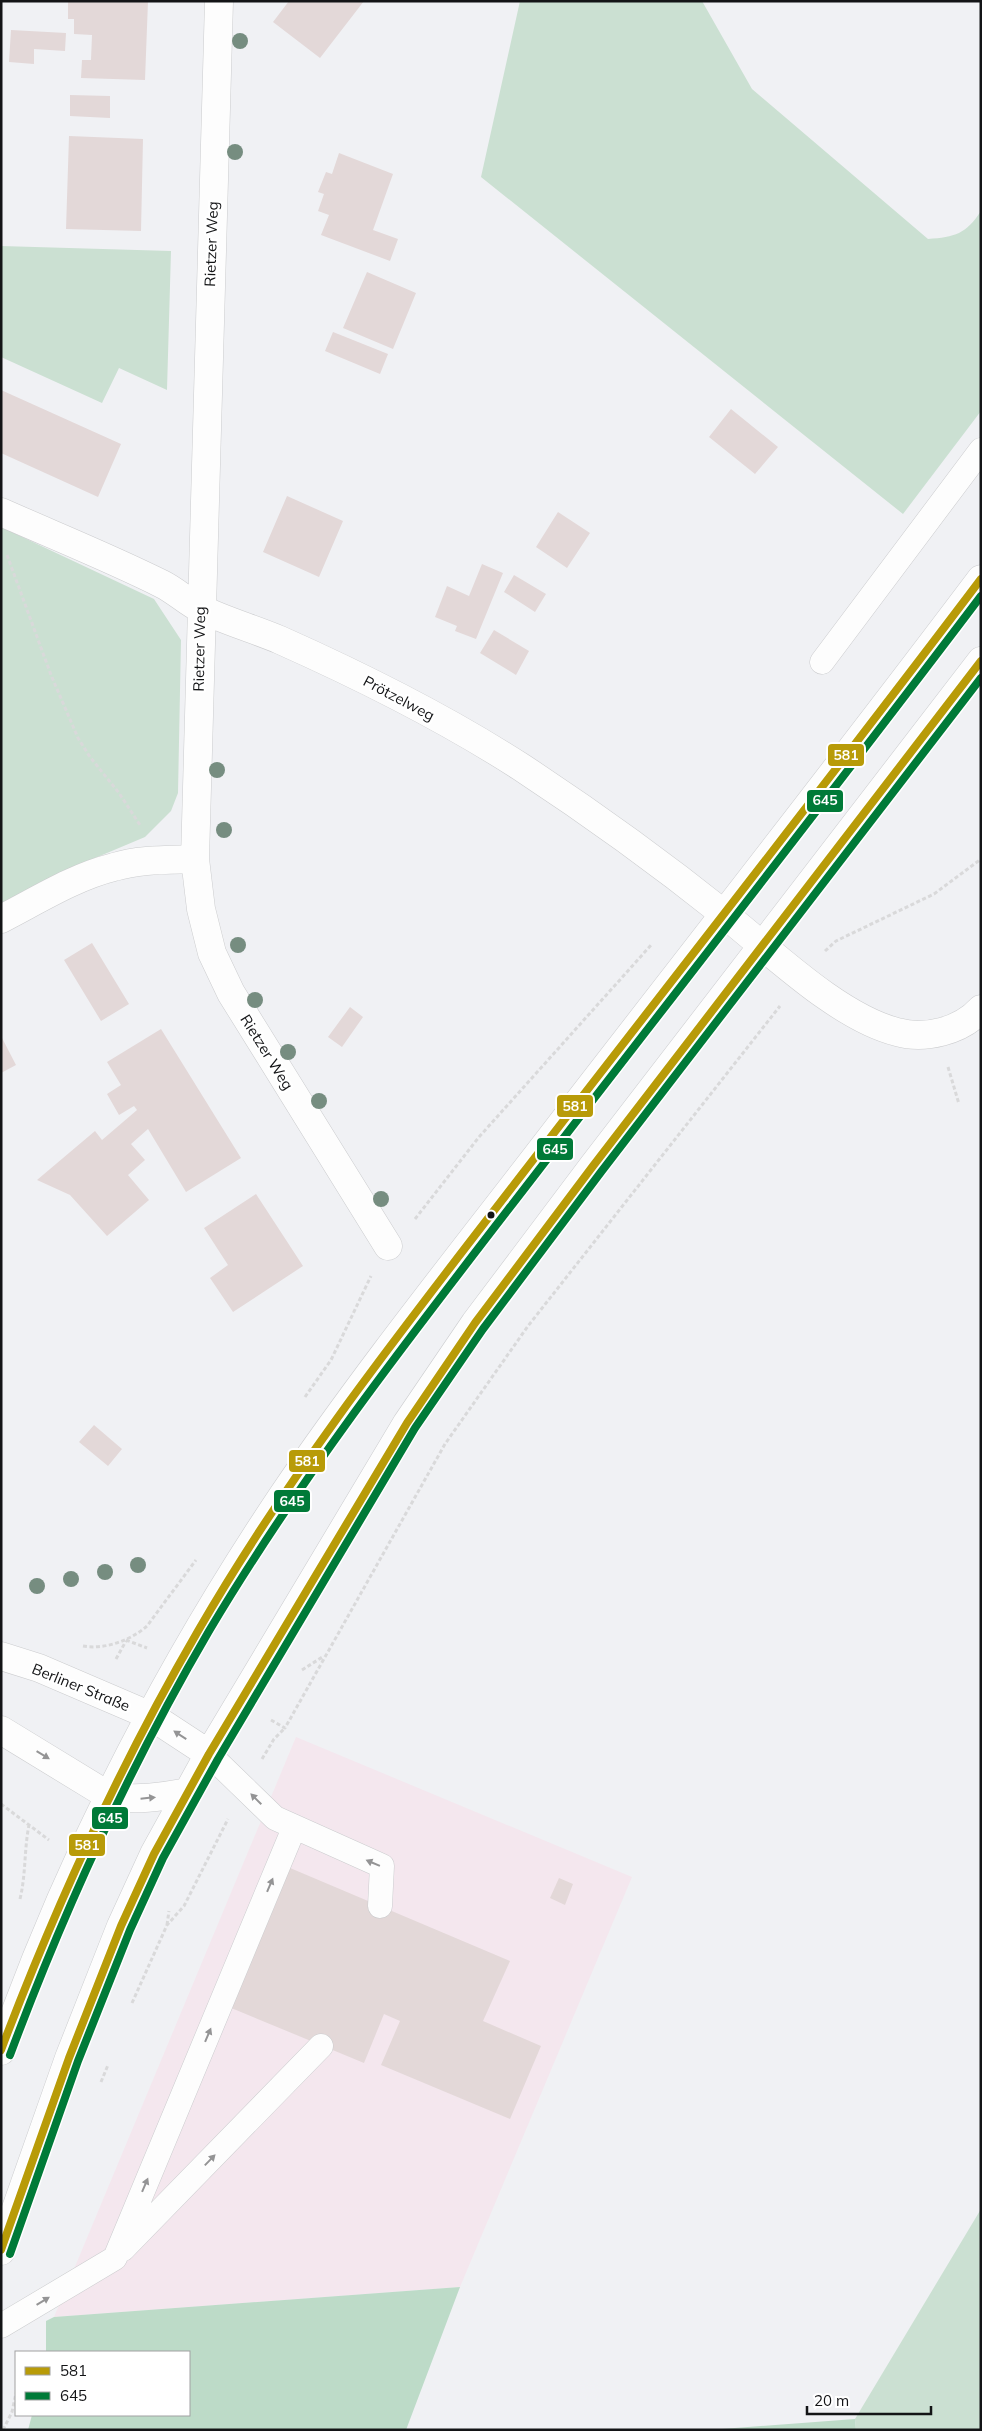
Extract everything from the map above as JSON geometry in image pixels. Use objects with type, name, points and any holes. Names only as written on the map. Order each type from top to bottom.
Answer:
[{"type":"main road","name":"Rietzer Weg","points":[[218,1],[200,608],[195,859],[201,909],[212,953],[231,993],[388,1246]]},
{"type":"main road","name":"Prötzelweg","points":[[1,512],[164,585],[200,608],[277,639],[353,674],[426,712],[519,766],[607,825],[822,992],[869,1022],[898,1033],[938,1033],[964,1024],[981,1009]]},
{"type":"main road","points":[[1,2051],[69,1879],[108,1796],[178,1665],[273,1511],[340,1416],[491,1215],[875,720],[981,579]]},
{"type":"main road","points":[[1,2251],[65,2067],[121,1926],[154,1854],[209,1754],[406,1423],[439,1372],[593,1166],[981,661]]},
{"type":"main road","points":[[1,919],[79,879],[115,866],[152,860],[195,859]]},
{"type":"main road","name":"Berliner Straße","points":[[1,1656],[39,1668],[150,1716],[209,1754]]},
{"type":"main road","points":[[1,1730],[108,1796],[128,1800],[148,1799],[188,1792]]},
{"type":"lane","points":[[822,662],[981,450]]},
{"type":"lane","points":[[209,1754],[275,1818],[382,1866],[380,1906]]},
{"type":"lane","points":[[115,2258],[294,1828]]},
{"type":"lane","points":[[1,2326],[115,2258],[322,2046]]},
{"type":"path","points":[[5,548],[51,675],[78,738],[90,757],[119,793],[143,830]]},
{"type":"path","points":[[131,2004],[167,1925],[184,1906],[218,1835],[274,1738],[285,1728],[445,1444],[528,1326],[819,956],[836,941],[934,894],[981,859]]},
{"type":"path","points":[[409,1227],[479,1136],[658,938]]},
{"type":"path","points":[[304,1398],[331,1360],[373,1273]]},
{"type":"path","points":[[116,1660],[126,1640],[147,1626],[185,1573],[201,1556]]},
{"type":"path","points":[[241,1703],[285,1728]]},
{"type":"path","points":[[1,1804],[29,1825],[25,1844],[25,1876],[19,1904]]},
{"type":"path","points":[[100,2086],[110,2058]]},
{"type":"path","points":[[3,2430],[12,2412],[15,2398]]},
{"type":"shaded area","points":[[296,1737],[632,1877],[460,2287],[54,2317]]},
{"type":"green space","points":[[520,1],[702,1],[752,89],[928,239],[959,233],[976,219],[981,211],[981,411],[903,514],[481,177]]},
{"type":"green space","points":[[1,246],[171,251],[167,390],[119,368],[102,403],[1,357]]},
{"type":"green space","points":[[1,527],[154,599],[181,640],[178,793],[171,811],[145,837],[69,869],[1,904]]},
{"type":"green space","points":[[981,2209],[981,2430],[856,2430],[855,2419]]},
{"type":"green space","points":[[460,2287],[406,2430],[28,2430],[32,2416],[190,2416],[190,2351],[46,2351],[46,2321],[54,2317]]},
{"type":"green space","points":[[855,2419],[856,2430],[709,2430]]},
{"type":"building","points":[[68,1],[148,1],[145,80],[81,78],[82,60],[91,60],[92,35],[74,34],[74,19],[68,19]]},
{"type":"building","points":[[289,1],[364,1],[320,58],[273,22]]},
{"type":"building","points":[[11,30],[66,33],[65,51],[34,49],[34,64],[9,62]]},
{"type":"building","points":[[70,95],[110,96],[110,118],[70,116]]},
{"type":"building","points":[[69,136],[143,139],[141,231],[66,229]]},
{"type":"building","points":[[339,153],[393,174],[373,230],[398,239],[390,261],[321,235],[329,215],[318,211],[324,194],[318,192],[326,172],[332,174]]},
{"type":"building","points":[[367,272],[416,293],[393,349],[343,328]]},
{"type":"building","points":[[333,332],[388,354],[380,374],[325,351]]},
{"type":"building","points":[[1,390],[121,444],[98,497],[1,453]]},
{"type":"building","points":[[731,409],[778,447],[755,474],[709,437]]},
{"type":"building","points":[[287,496],[343,521],[319,577],[263,552]]},
{"type":"building","points":[[558,512],[590,533],[567,568],[536,547]]},
{"type":"building","points":[[482,564],[503,573],[476,639],[455,631],[457,626],[435,617],[447,586],[469,596]]},
{"type":"building","points":[[514,575],[546,594],[535,612],[504,592]]},
{"type":"building","points":[[494,630],[529,651],[516,675],[480,653]]},
{"type":"building","points":[[92,943],[129,1004],[101,1021],[64,960]]},
{"type":"building","points":[[350,1007],[363,1017],[342,1047],[328,1037]]},
{"type":"building","points":[[161,1029],[241,1158],[186,1192],[148,1129],[131,1144],[145,1160],[128,1175],[149,1200],[107,1236],[70,1195],[37,1180],[95,1131],[102,1140],[137,1110],[134,1106],[119,1115],[107,1094],[121,1085],[107,1062]]},
{"type":"building","points":[[1,1036],[16,1065],[1,1073]]},
{"type":"building","points":[[256,1194],[303,1266],[233,1312],[210,1278],[228,1265],[204,1228]]},
{"type":"building","points":[[94,1425],[122,1449],[108,1466],[79,1442]]},
{"type":"building","points":[[283,1865],[510,1961],[483,2021],[541,2046],[510,2119],[381,2065],[400,2021],[384,2014],[364,2063],[224,2005]]},
{"type":"building","points":[[559,1878],[573,1884],[565,1905],[550,1898]]},
{"type":"transit line","name":"581","points":[[1,2050],[44,1942],[116,1784],[198,1631],[272,1511],[395,1340],[981,579]]},
{"type":"transit line","name":"645","points":[[10,2055],[76,1892],[100,1838],[152,1734],[209,1631],[285,1511],[409,1339],[981,596]]},
{"type":"transit line","name":"581","points":[[1,2250],[69,2058],[121,1926],[154,1854],[209,1754],[407,1423],[475,1323],[593,1166],[981,661]]},
{"type":"transit line","name":"645","points":[[10,2254],[78,2061],[130,1930],[163,1858],[218,1759],[415,1428],[483,1329],[601,1172],[981,678]]}]
